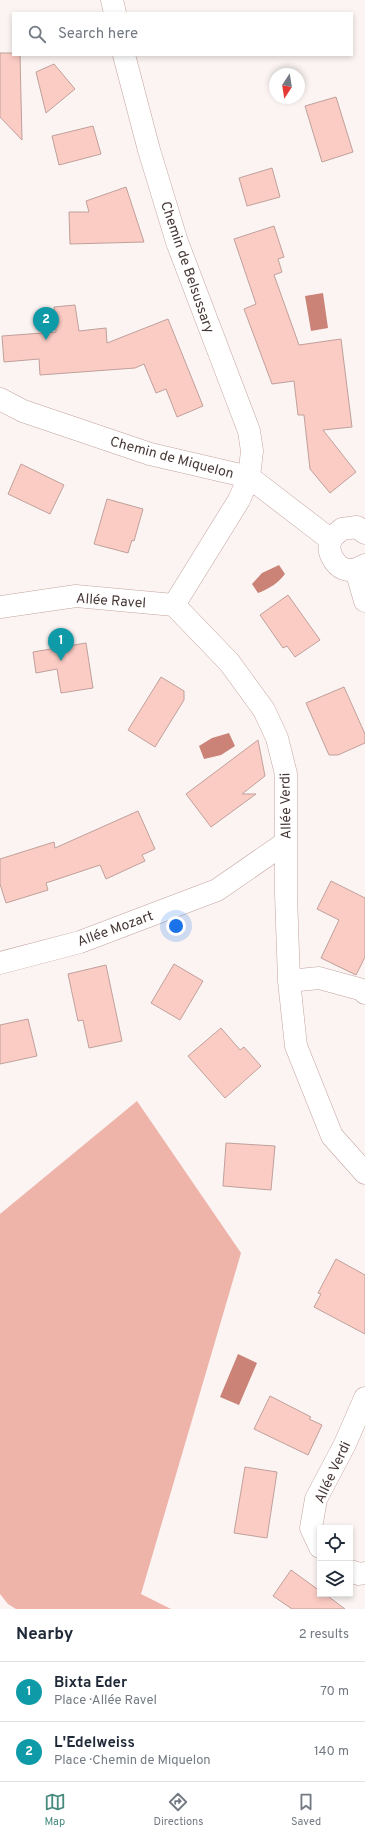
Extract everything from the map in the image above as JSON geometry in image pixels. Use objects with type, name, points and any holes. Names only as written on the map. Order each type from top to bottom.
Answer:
[{"type":"street","points":[[112,0],[115,12]]},
{"type":"street","name":"Chemin de Belsussary","points":[[124,56],[148,150],[177,242],[249,431],[252,451],[249,477]]},
{"type":"street","name":"Chemin de Miquelon","points":[[0,399],[24,411],[150,454],[249,477],[331,540]]},
{"type":"street","points":[[174,605],[239,500],[249,477]]},
{"type":"street","points":[[365,533],[357,527],[342,529],[331,540],[330,552],[334,562],[344,569],[360,567],[365,601]]},
{"type":"street","name":"Allée Ravel","points":[[0,607],[76,596],[174,605]]},
{"type":"street","name":"Allée Verdi","points":[[174,605],[229,662],[264,710],[277,738],[286,774],[285,843],[289,981],[296,1046],[332,1136],[365,1173]]},
{"type":"street","name":"Allée Mozart","points":[[0,962],[80,942],[217,890],[285,843]]},
{"type":"street","points":[[289,981],[319,978],[363,990],[365,993]]},
{"type":"street","name":"Allée Verdi","points":[[317,1541],[311,1528],[316,1500],[345,1444],[365,1398]]},
{"type":"street","points":[[353,1572],[358,1574],[365,1573]]},
{"type":"shaded area","points":[[323,293],[328,328],[311,331],[305,296]]},
{"type":"shaded area","points":[[279,565],[285,574],[266,590],[258,593],[252,584],[262,573]]},
{"type":"shaded area","points":[[229,733],[235,746],[221,755],[204,759],[199,746],[212,738]]},
{"type":"shaded area","points":[[137,1101],[241,1253],[141,1594],[171,1609],[16,1609],[8,1604],[0,1594],[0,1214]]},
{"type":"shaded area","points":[[238,1354],[257,1363],[239,1405],[220,1397]]},
{"type":"building","points":[[0,53],[12,53],[12,56],[20,56],[22,140],[0,117]]},
{"type":"building","points":[[54,64],[75,89],[46,113],[36,72]]},
{"type":"building","points":[[336,97],[353,152],[322,162],[305,106]]},
{"type":"building","points":[[93,126],[101,154],[59,165],[52,136]]},
{"type":"building","points":[[272,168],[280,197],[247,206],[239,178]]},
{"type":"building","points":[[126,187],[144,242],[70,244],[69,212],[89,212],[86,201]]},
{"type":"building","points":[[274,226],[284,257],[278,259],[282,272],[274,275],[299,345],[341,339],[352,427],[323,430],[356,472],[330,493],[310,469],[304,415],[298,415],[294,381],[272,384],[244,309],[256,304],[234,239]]},
{"type":"building","points":[[75,305],[79,331],[106,328],[107,343],[168,319],[203,406],[177,417],[166,389],[156,393],[144,364],[135,368],[40,375],[39,359],[4,362],[2,336],[56,332],[54,307]]},
{"type":"building","points":[[21,464],[64,485],[50,514],[8,494]]},
{"type":"building","points":[[107,499],[143,509],[134,541],[132,540],[128,553],[94,544]]},
{"type":"building","points":[[288,595],[320,640],[295,657],[287,646],[283,648],[260,615]]},
{"type":"building","points":[[86,643],[93,688],[61,693],[57,669],[36,673],[33,652]]},
{"type":"building","points":[[161,677],[184,691],[184,700],[155,747],[128,730]]},
{"type":"building","points":[[344,687],[365,734],[365,743],[338,755],[329,755],[306,703]]},
{"type":"building","points":[[258,740],[265,776],[242,794],[256,794],[211,827],[186,794]]},
{"type":"building","points":[[138,811],[155,849],[142,855],[145,861],[106,879],[100,865],[46,883],[48,890],[6,903],[0,884],[0,859],[54,842],[55,848]]},
{"type":"building","points":[[331,881],[365,898],[365,957],[356,975],[321,958],[339,920],[317,909]]},
{"type":"building","points":[[174,964],[203,981],[180,1020],[151,1003]]},
{"type":"building","points":[[106,965],[122,1041],[89,1048],[83,1020],[78,1021],[68,974]]},
{"type":"building","points":[[28,1019],[37,1056],[0,1064],[0,1025]]},
{"type":"building","points":[[221,1028],[240,1050],[244,1047],[261,1066],[225,1098],[188,1056]]},
{"type":"building","points":[[226,1143],[275,1146],[271,1190],[223,1186]]},
{"type":"building","points":[[336,1259],[365,1275],[365,1334],[314,1307],[321,1294],[318,1293]]},
{"type":"building","points":[[270,1396],[311,1417],[309,1419],[322,1425],[308,1455],[254,1429]]},
{"type":"building","points":[[245,1467],[277,1472],[267,1538],[234,1533]]},
{"type":"building","points":[[291,1570],[317,1589],[317,1597],[329,1597],[345,1609],[292,1609],[273,1596]]},
{"type":"place","name":"L'Edelweiss","points":[[46,340]]},
{"type":"place","name":"Bixta Eder","points":[[61,661]]}]
